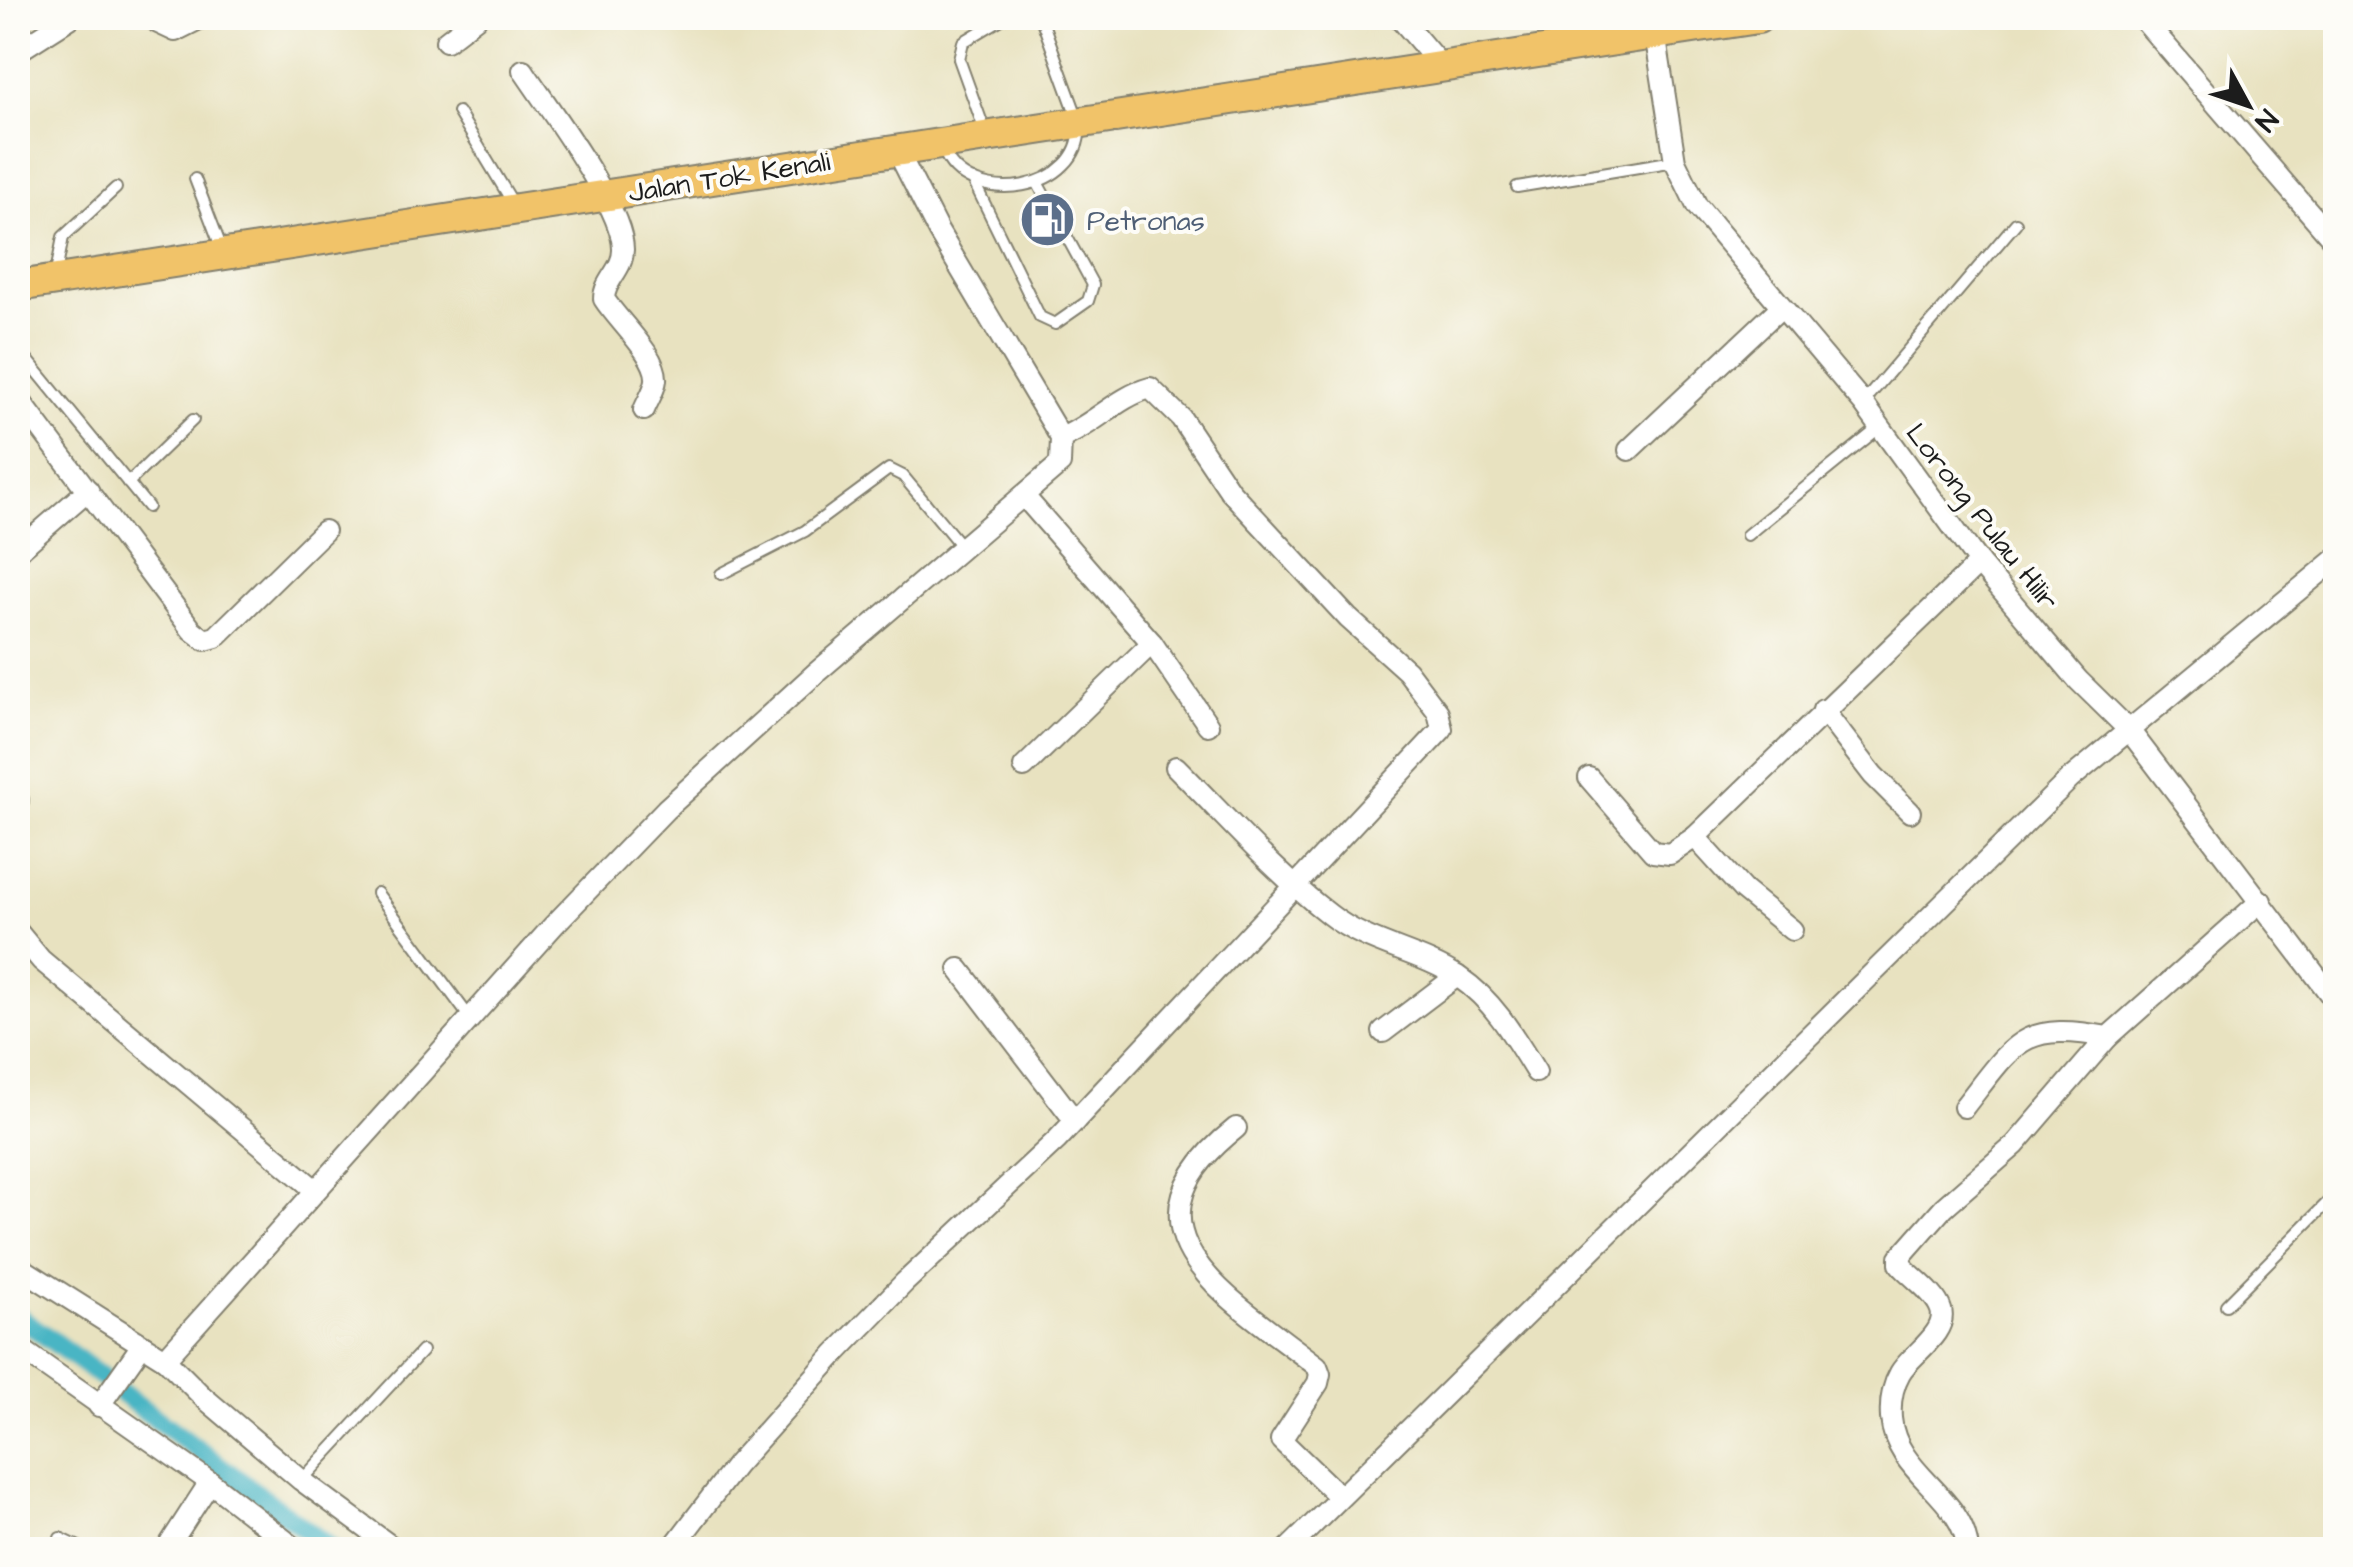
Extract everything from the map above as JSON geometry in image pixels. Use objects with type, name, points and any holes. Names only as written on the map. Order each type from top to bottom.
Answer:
[{"type":"main road","name":"Jalan Tok Kenali","points":[[18,286],[1674,27],[1758,18]]},
{"type":"street","points":[[18,51],[70,18]]},
{"type":"street","points":[[154,18],[175,31],[200,18]]},
{"type":"street","points":[[446,41],[476,18]]},
{"type":"street","points":[[1400,18],[1441,66]]},
{"type":"street","points":[[2142,18],[2336,243]]},
{"type":"street","name":"Lorong Pulau Hilir","points":[[1674,27],[1674,160],[1697,206],[1863,404],[1979,563],[2078,680],[2129,730],[2336,1002]]},
{"type":"street","points":[[522,70],[606,196],[624,248],[620,264],[604,288],[604,299],[656,372],[656,384],[644,410]]},
{"type":"street","points":[[165,1359],[554,925],[666,810],[817,672],[1060,464],[1061,438],[938,231],[898,150]]},
{"type":"street","points":[[1629,450],[1781,307]]},
{"type":"street","points":[[671,1550],[736,1465],[836,1353],[1075,1120],[1442,729],[1438,712],[1407,671],[1348,618],[1230,491],[1181,418],[1150,388],[1131,393],[1093,423],[1061,438]]},
{"type":"street","points":[[18,398],[192,630],[205,640],[216,637],[324,531]]},
{"type":"street","points":[[18,551],[88,490]]},
{"type":"street","points":[[1024,496],[1152,643],[1208,725]]},
{"type":"street","points":[[1298,1545],[1339,1496],[2070,779],[2336,559]]},
{"type":"street","points":[[1589,778],[1653,852],[1670,854],[1695,836],[1979,563]]},
{"type":"street","points":[[1024,767],[1152,643]]},
{"type":"street","points":[[1823,710],[1873,775],[1910,812]]},
{"type":"street","points":[[1176,766],[1295,886],[1349,928],[1457,976],[1489,1004],[1536,1072]]},
{"type":"street","points":[[1695,836],[1743,890],[1792,930]]},
{"type":"street","points":[[1968,1550],[1967,1536],[1953,1510],[1907,1462],[1894,1436],[1892,1393],[1901,1371],[1938,1330],[1942,1313],[1900,1264],[1900,1257],[1944,1207],[2025,1134],[2108,1037],[2261,901]]},
{"type":"street","points":[[18,932],[41,960],[314,1190]]},
{"type":"street","points":[[959,969],[1075,1120]]},
{"type":"street","points":[[1383,1032],[1457,976]]},
{"type":"street","points":[[1964,1107],[2003,1058],[2025,1039],[2047,1031],[2070,1030],[2108,1037]]},
{"type":"street","points":[[1236,1128],[1212,1147],[1189,1174],[1178,1227],[1190,1256],[1224,1293],[1316,1366],[1320,1374],[1318,1383],[1282,1440],[1339,1496]]},
{"type":"street","points":[[18,1266],[165,1359],[202,1396],[301,1480],[396,1550]]},
{"type":"street","points":[[99,1406],[142,1345]]},
{"type":"street","points":[[18,1347],[210,1482],[297,1550]]},
{"type":"street","points":[[166,1550],[210,1482]]},
{"type":"lane","points":[[986,137],[958,59],[963,42],[1003,18]]},
{"type":"lane","points":[[942,144],[943,154],[972,180],[998,188],[1037,182],[1068,158],[1080,134],[1079,122],[1041,18]]},
{"type":"lane","points":[[458,112],[516,210]]},
{"type":"lane","points":[[1517,187],[1674,160]]},
{"type":"lane","points":[[194,179],[224,254]]},
{"type":"lane","points":[[972,180],[1040,316],[1055,324],[1088,301],[1093,285],[1037,182]]},
{"type":"lane","points":[[55,281],[63,237],[116,188]]},
{"type":"lane","points":[[1863,404],[2016,222]]},
{"type":"lane","points":[[18,348],[148,507]]},
{"type":"lane","points":[[128,482],[192,420]]},
{"type":"lane","points":[[1747,535],[1880,427]]},
{"type":"lane","points":[[721,574],[805,531],[889,469],[903,476],[963,548]]},
{"type":"lane","points":[[377,893],[471,1018]]},
{"type":"lane","points":[[2226,1305],[2336,1194]]},
{"type":"lane","points":[[301,1480],[422,1352]]},
{"type":"lane","points":[[60,1538],[85,1550]]},
{"type":"waterway","points":[[18,1316],[106,1380]]},
{"type":"waterway","points":[[120,1392],[333,1550]]},
{"type":"place","name":"Petronas","points":[[1048,220]]}]
